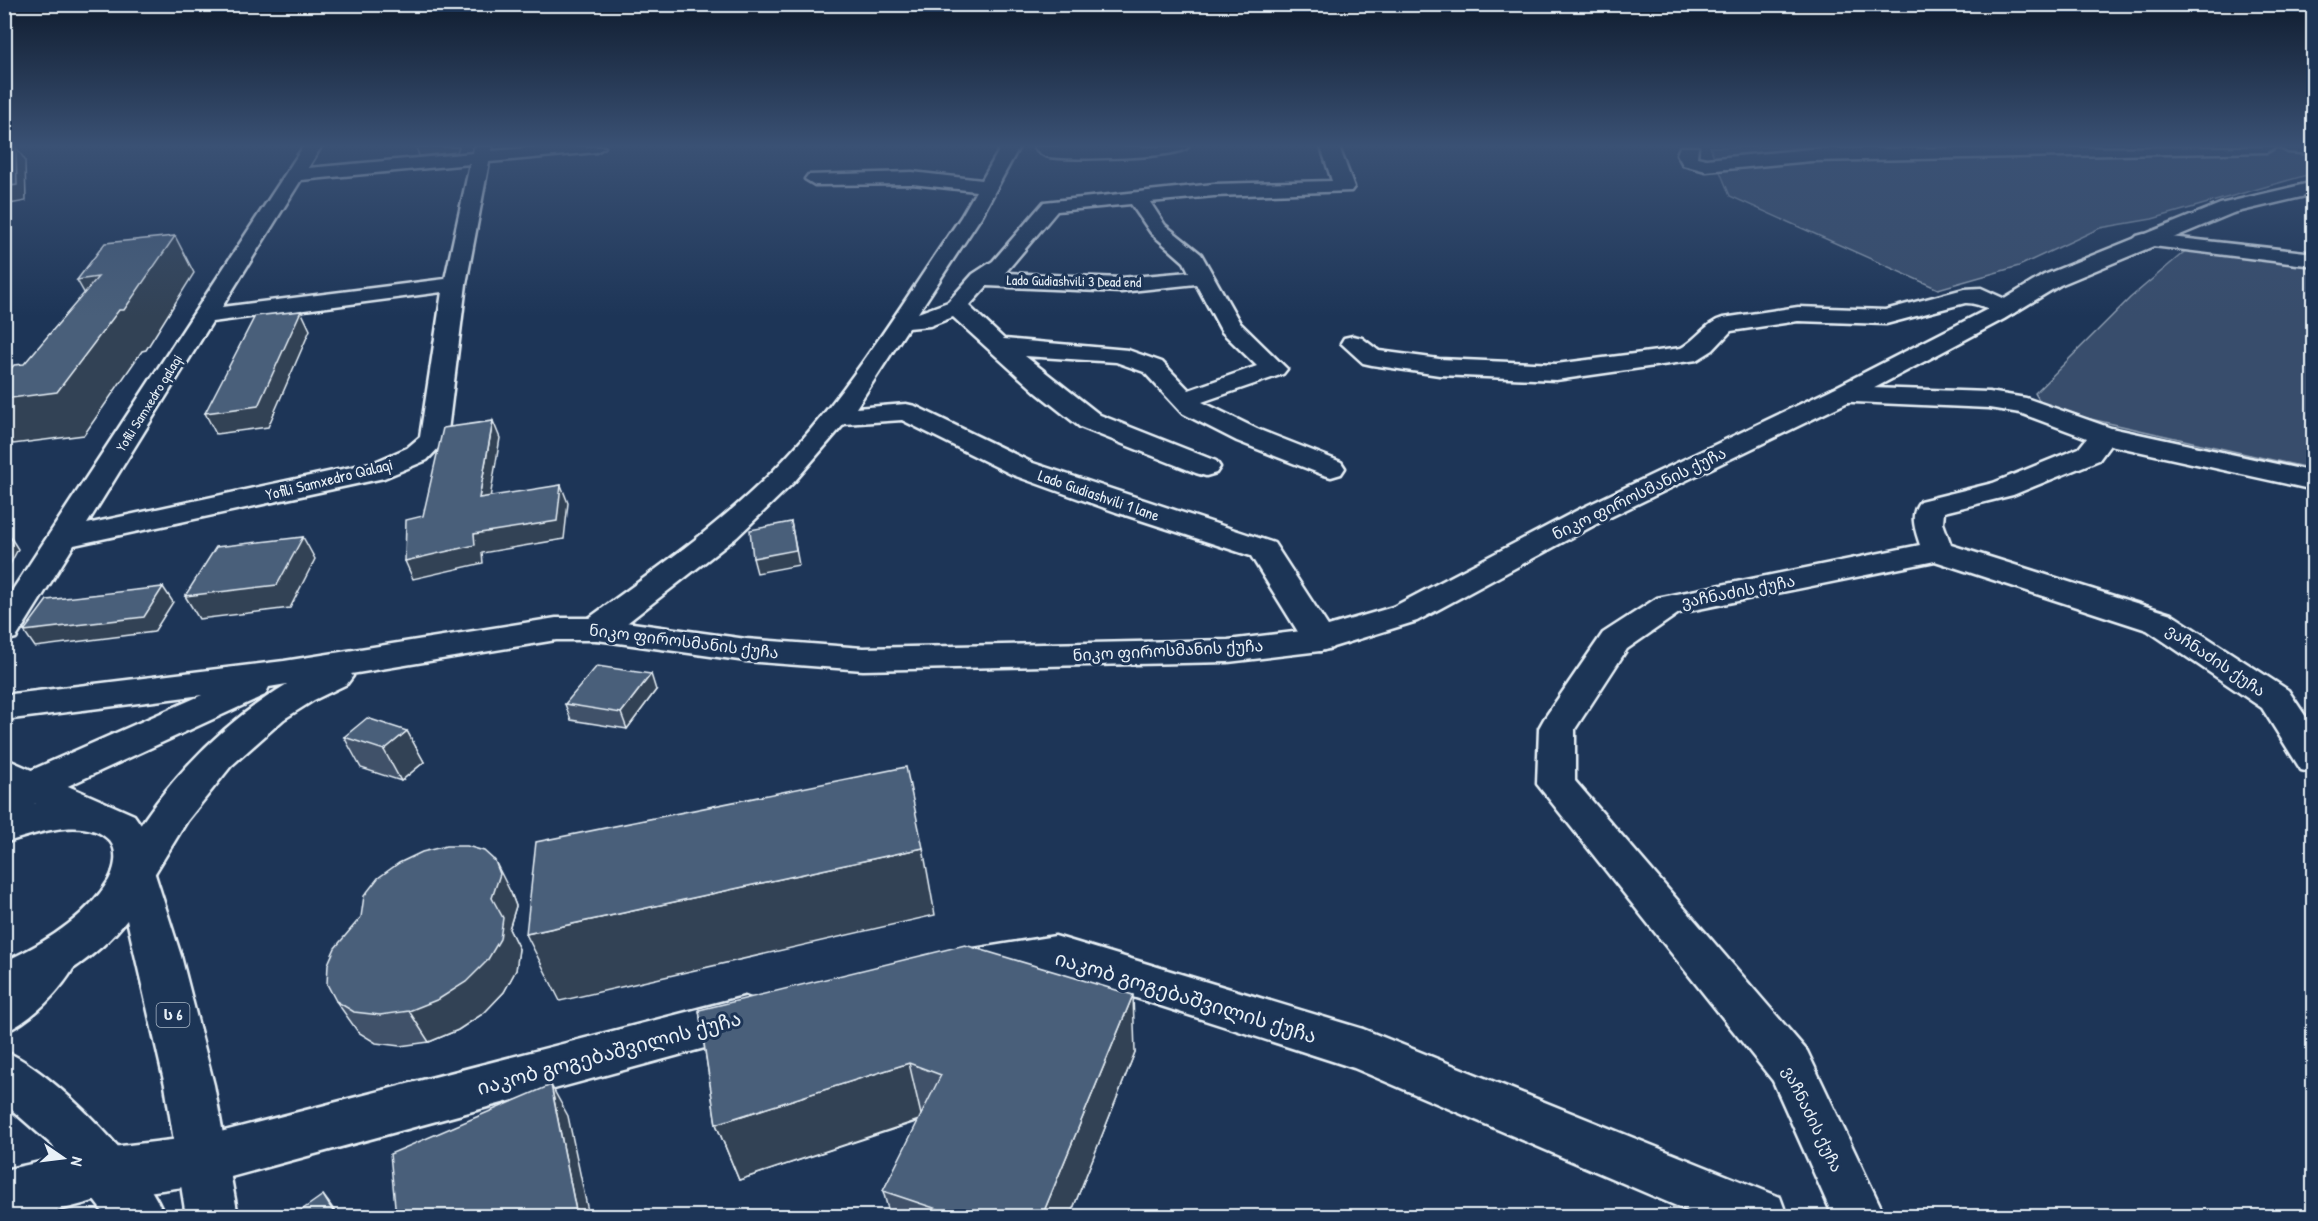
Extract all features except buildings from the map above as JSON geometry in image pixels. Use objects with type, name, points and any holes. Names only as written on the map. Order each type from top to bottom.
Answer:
[{"type":"main road","name":"Yofili Samxedro qalaqi","points":[[4,630],[275,204]]},
{"type":"main road","name":"Yofili Samxedro Qalaqi","points":[[64,538],[384,469],[417,454],[433,440],[455,284],[471,204]]},
{"type":"main road","points":[[597,629],[726,531],[784,476],[836,417],[903,321],[978,204]]},
{"type":"main road","points":[[903,321],[930,319],[956,307],[981,279],[1001,266],[1051,206],[1073,204]]},
{"type":"main road","points":[[1141,204],[1158,229],[1192,259],[1230,327],[1274,369],[1184,400]]},
{"type":"main road","name":"ნიკო ფიროსმანის ქუჩა","points":[[284,673],[556,629],[597,629],[746,650],[863,659],[1228,651],[1320,640],[1405,614],[1589,516],[1840,395],[2006,308],[2052,280],[2144,240],[2227,208],[2244,204]]},
{"type":"main road","points":[[2144,240],[2313,260]]},
{"type":"main road","name":"Lado Gudiashvili 3 Dead end","points":[[981,279],[1121,285],[1203,277]]},
{"type":"main road","points":[[204,316],[455,284]]},
{"type":"main road","points":[[1353,344],[1372,358],[1439,367],[1556,372],[1688,355],[1704,345],[1723,325],[1798,314],[1886,317],[1964,296],[1982,296],[2006,308]]},
{"type":"main road","points":[[956,307],[1046,388],[1090,421],[1206,467]]},
{"type":"main road","points":[[997,345],[1047,352],[1119,355],[1153,367],[1191,407],[1247,435],[1331,468]]},
{"type":"main road","points":[[1840,395],[1989,400],[2026,406],[2103,435],[2313,481]]},
{"type":"main road","name":"Lado Gudiashvili 1 lane","points":[[836,417],[906,412],[1023,469],[1126,506],[1263,550],[1320,640]]},
{"type":"main road","points":[[1937,551],[1928,523],[1930,507],[2003,489],[2089,454],[2103,435]]},
{"type":"main road","name":"ვაჩნაძის ქუჩა","points":[[1858,1216],[1790,1066],[1556,784],[1557,728],[1615,641],[1670,605],[1937,551],[2159,622],[2275,699],[2313,760]]},
{"type":"main road","points":[[4,1012],[122,895],[164,821],[201,773],[232,740],[273,707],[292,696],[332,676],[389,657]]},
{"type":"main road","points":[[4,708],[284,673]]},
{"type":"main road","points":[[4,819],[24,795],[284,673]]},
{"type":"main road","points":[[24,795],[102,817],[124,828],[136,847],[134,871]]},
{"type":"main road","points":[[4,828],[24,795]]},
{"type":"main road","name":"ს 6","points":[[134,871],[159,949],[205,1160],[212,1216]]},
{"type":"main road","points":[[4,983],[32,971],[74,944]]},
{"type":"main road","name":"იაკობ გოგებაშვილის ქუჩა","points":[[931,976],[1054,954],[1363,1050],[1761,1216]]},
{"type":"main road","name":"იაკობ გოგებაშვილის ქუჩა","points":[[4,1196],[104,1173],[205,1160],[784,1007]]},
{"type":"main road","points":[[4,1073],[70,1128],[138,1216]]},
{"type":"shaded area","points":[[1748,204],[2205,204],[2152,219],[2100,228],[2019,266],[1938,289]]},
{"type":"shaded area","points":[[2190,247],[2313,264],[2313,469],[2086,418],[2042,405],[2035,393],[2130,298]]}]
